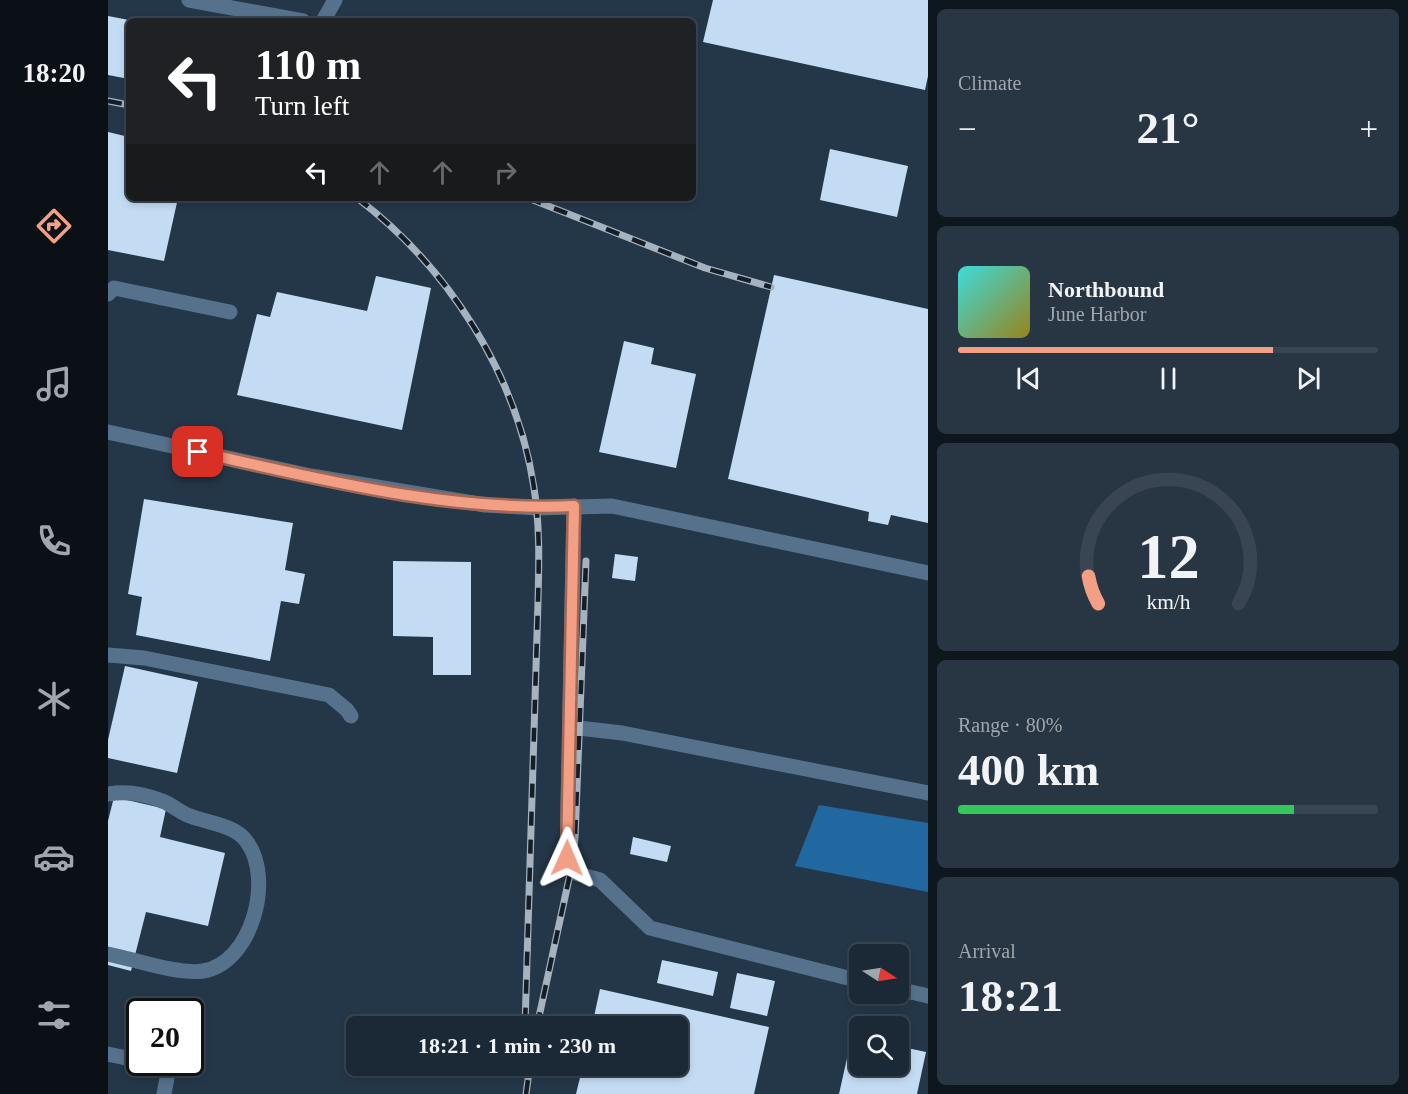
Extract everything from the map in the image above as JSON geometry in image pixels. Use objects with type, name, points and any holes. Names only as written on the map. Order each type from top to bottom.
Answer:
[{"type":"lane","points":[[189,0],[287,18]]},
{"type":"lane","points":[[325,18],[334,0]]},
{"type":"lane","points":[[108,294],[114,288],[230,312]]},
{"type":"lane","points":[[108,432],[311,476],[485,505],[537,508],[612,506],[928,573]]},
{"type":"lane","points":[[574,506],[567,858],[575,873],[600,880],[650,928],[849,978]]},
{"type":"lane","points":[[108,656],[144,658],[329,695],[347,709],[351,716]]},
{"type":"lane","points":[[570,727],[622,733],[928,793]]},
{"type":"lane","points":[[108,794],[123,792],[162,801],[186,815],[235,831],[246,840],[255,854],[259,873],[257,901],[250,925],[235,952],[223,964],[202,971],[108,954]]},
{"type":"lane","points":[[909,992],[928,996]]},
{"type":"lane","points":[[108,1054],[126,1058]]},
{"type":"lane","points":[[164,1094],[167,1076]]},
{"type":"water","points":[[819,805],[928,823],[928,892],[795,866]]},
{"type":"building","points":[[713,0],[928,0],[928,76],[925,90],[703,42]]},
{"type":"building","points":[[108,16],[126,19],[126,78],[108,75]]},
{"type":"building","points":[[108,132],[126,136],[126,201],[177,201],[164,261],[108,250]]},
{"type":"building","points":[[830,149],[908,166],[897,217],[820,200]]},
{"type":"building","points":[[774,275],[928,309],[928,523],[891,515],[888,525],[868,521],[869,512],[728,479]]},
{"type":"building","points":[[376,276],[431,288],[402,430],[237,395],[257,314],[270,317],[277,292],[367,311]]},
{"type":"building","points":[[624,341],[654,348],[651,364],[696,374],[676,468],[599,452]]},
{"type":"building","points":[[144,499],[293,523],[285,570],[305,574],[299,604],[281,601],[270,661],[136,635],[142,597],[128,594]]},
{"type":"building","points":[[615,554],[638,557],[635,581],[612,578]]},
{"type":"building","points":[[393,561],[471,562],[471,675],[433,675],[433,637],[393,636]]},
{"type":"building","points":[[125,666],[198,682],[177,773],[108,758],[108,740]]},
{"type":"building","points":[[114,797],[166,809],[160,837],[225,853],[208,926],[146,912],[131,971],[108,965],[108,821]]},
{"type":"building","points":[[633,837],[671,846],[667,862],[630,854]]},
{"type":"building","points":[[662,960],[718,972],[713,996],[657,983]]},
{"type":"building","points":[[737,973],[775,981],[767,1016],[730,1008]]},
{"type":"building","points":[[600,989],[769,1027],[754,1094],[576,1094],[580,1076],[688,1076],[688,1016],[594,1016]]},
{"type":"building","points":[[909,1048],[926,1052],[917,1094],[839,1094],[849,1049],[849,1076],[909,1076]]},
{"type":"railway","points":[[108,101],[126,104]]},
{"type":"railway","points":[[361,201],[421,256],[449,290],[473,326],[495,364],[512,404],[525,446],[534,488],[539,573],[525,1016]]},
{"type":"railway","points":[[536,201],[705,268],[771,287]]},
{"type":"railway","points":[[539,1016],[572,865],[575,838],[586,561]]},
{"type":"railway","points":[[526,1094],[528,1076]]},
{"type":"route","points":[[198,452],[311,476],[485,505],[537,508],[574,506],[567,858]]}]
